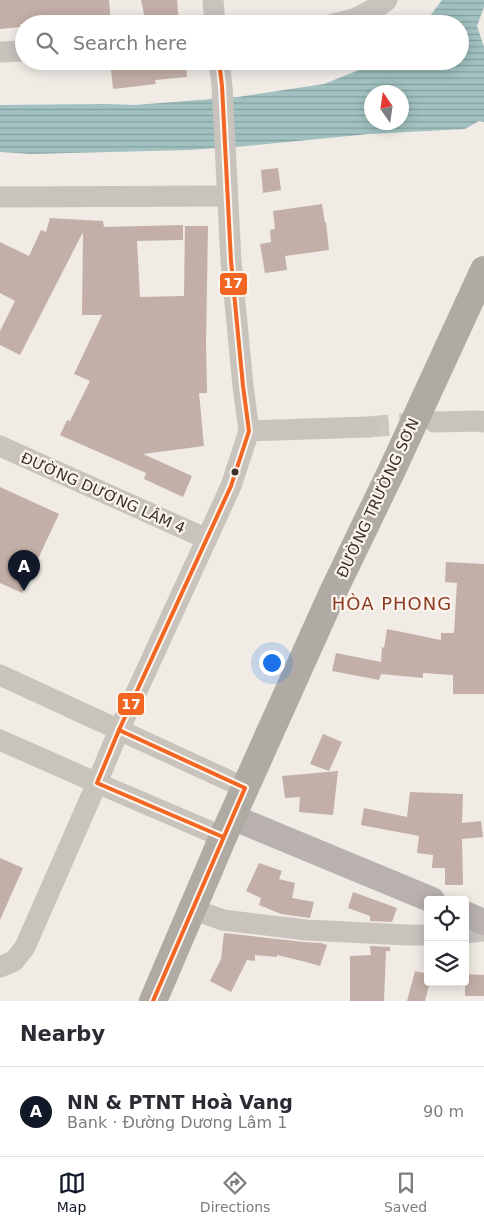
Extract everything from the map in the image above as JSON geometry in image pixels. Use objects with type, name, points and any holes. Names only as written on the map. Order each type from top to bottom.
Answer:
[{"type":"highway","name":"ĐƯỜNG TRƯỜNG SƠN","points":[[153,1001],[245,788],[334,590],[392,470],[484,270]]},
{"type":"main road","points":[[228,827],[424,897]]},
{"type":"main road","points":[[469,916],[484,922]]},
{"type":"street","points":[[213,0],[214,15]]},
{"type":"street","points":[[361,15],[382,2]]},
{"type":"street","points":[[0,52],[15,51]]},
{"type":"street","points":[[0,967],[14,961],[25,947],[119,730],[232,486],[249,432],[231,261],[220,70]]},
{"type":"street","points":[[0,197],[228,196]]},
{"type":"street","points":[[434,422],[484,422]]},
{"type":"street","points":[[249,432],[368,427]]},
{"type":"street","name":"ĐƯỜNG DƯƠNG LÂM 4","points":[[0,446],[207,539]]},
{"type":"street","points":[[0,676],[245,788]]},
{"type":"street","points":[[0,740],[97,783],[228,827]]},
{"type":"street","points":[[192,909],[223,920],[306,930],[424,935]]},
{"type":"street","points":[[469,933],[484,931]]},
{"type":"water","points":[[442,0],[484,0],[484,7],[477,26],[484,47],[484,122],[479,121],[465,129],[369,134],[189,150],[31,154],[0,152],[0,105],[135,105],[238,97],[324,84],[359,70],[469,70],[469,15],[431,15]]},
{"type":"building","points":[[0,0],[109,0],[110,15],[15,15],[15,28],[0,29]]},
{"type":"building","points":[[141,0],[177,0],[178,15],[144,15]]},
{"type":"building","points":[[111,70],[187,70],[187,77],[155,80],[156,84],[113,89]]},
{"type":"building","points":[[278,168],[281,190],[263,193],[261,170]]},
{"type":"building","points":[[322,204],[329,250],[285,256],[287,270],[265,273],[260,244],[271,242],[270,230],[275,229],[273,211]]},
{"type":"building","points":[[50,218],[103,221],[104,227],[183,225],[183,240],[137,241],[140,297],[184,296],[185,226],[208,226],[207,393],[199,393],[204,446],[143,454],[192,476],[183,497],[144,479],[146,473],[60,435],[67,420],[70,421],[90,381],[74,374],[102,315],[82,315],[83,232],[20,355],[0,345],[0,331],[15,301],[0,293],[0,242],[29,256],[41,230],[46,232]]},
{"type":"building","points":[[0,487],[59,514],[22,593],[0,583]]},
{"type":"building","points":[[446,562],[484,564],[484,694],[453,694],[453,675],[423,673],[423,678],[381,674],[379,680],[332,671],[336,653],[381,662],[382,647],[384,648],[387,629],[441,640],[441,633],[454,633],[457,583],[445,582]]},
{"type":"building","points":[[323,734],[342,742],[329,771],[310,764]]},
{"type":"building","points":[[338,771],[333,815],[299,812],[300,797],[285,798],[282,776]]},
{"type":"building","points":[[410,792],[463,794],[462,823],[481,821],[483,837],[462,839],[463,885],[445,885],[445,868],[432,868],[433,855],[417,853],[419,836],[361,825],[364,808],[407,817]]},
{"type":"building","points":[[0,858],[23,868],[0,920]]},
{"type":"building","points":[[259,863],[282,871],[279,879],[295,883],[292,898],[314,902],[310,918],[281,914],[259,905],[261,898],[246,891]]},
{"type":"building","points":[[353,892],[397,908],[392,922],[370,921],[370,916],[348,908]]},
{"type":"building","points":[[224,933],[327,945],[320,966],[277,955],[277,957],[255,955],[255,961],[247,960],[231,992],[210,981],[221,959]]},
{"type":"building","points":[[370,946],[390,947],[390,951],[386,951],[384,1001],[350,1001],[350,956],[371,955]]},
{"type":"building","points":[[415,971],[424,973],[424,986],[429,986],[425,1001],[407,1001]]},
{"type":"building","points":[[469,974],[484,975],[484,996],[465,996],[465,986],[469,986]]},
{"type":"tunnel","points":[[368,427],[427,422]]},
{"type":"transit line","name":"17","points":[[220,70],[231,261],[249,431],[231,486],[119,730],[97,783],[223,837]]},
{"type":"transit line","name":"17","points":[[119,730],[245,788],[153,1001]]},
{"type":"place","name":"NN & PTNT Hoà Vang","points":[[24,591]]},
{"type":"district","name":"HÒA PHONG","points":[[392,604]]}]
